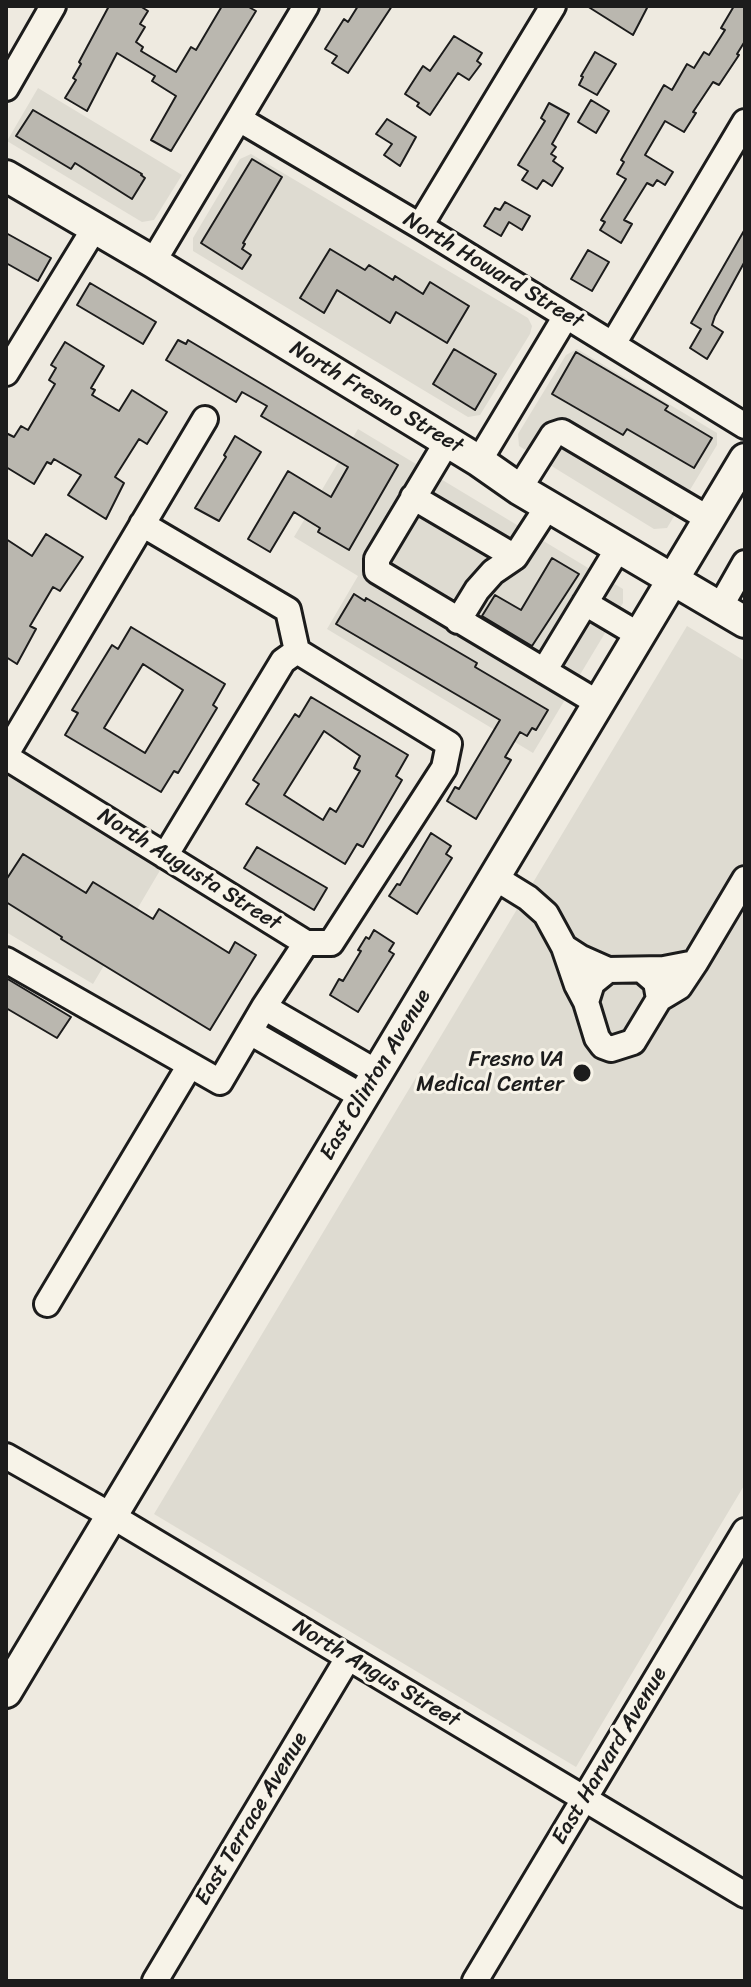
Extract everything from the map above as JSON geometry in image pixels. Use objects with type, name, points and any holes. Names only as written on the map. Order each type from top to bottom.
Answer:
[{"type":"main road","name":"North Fresno Street","points":[[6,176],[153,262],[479,461],[519,489],[732,614]]},
{"type":"main road","name":"East Clinton Avenue","points":[[6,1692],[639,635],[709,519],[741,473]]},
{"type":"street","points":[[6,88],[53,6]]},
{"type":"street","points":[[153,262],[306,6]]},
{"type":"street","points":[[420,226],[553,6]]},
{"type":"street","name":"North Howard Street","points":[[239,119],[420,226],[745,426]]},
{"type":"street","points":[[613,344],[745,122]]},
{"type":"street","points":[[6,373],[94,229]]},
{"type":"street","points":[[479,461],[566,316]]},
{"type":"street","points":[[6,755],[205,419]]},
{"type":"street","points":[[519,489],[553,435],[562,432],[709,519]]},
{"type":"street","points":[[447,442],[377,559],[377,571],[598,703]]},
{"type":"street","points":[[413,497],[515,557]]},
{"type":"street","points":[[458,621],[477,590],[493,572],[515,557],[548,506]]},
{"type":"street","points":[[142,524],[288,610],[297,651],[449,744],[444,768],[331,943],[306,943]]},
{"type":"street","points":[[544,671],[619,547]]},
{"type":"street","points":[[732,614],[745,563]]},
{"type":"street","points":[[585,603],[639,635]]},
{"type":"street","points":[[165,856],[283,661],[297,651]]},
{"type":"street","name":"North Augusta Street","points":[[6,755],[306,943],[220,1082],[190,1065]]},
{"type":"street","points":[[494,877],[528,898],[554,924],[586,1002],[597,1038],[603,1046],[611,1049],[633,1042],[659,999],[679,987],[745,879]]},
{"type":"street","points":[[564,947],[608,970],[642,970],[695,963]]},
{"type":"street","points":[[6,960],[190,1065],[47,1304]]},
{"type":"street","points":[[586,1002],[592,983],[608,970]]},
{"type":"street","points":[[642,970],[656,982],[659,999]]},
{"type":"street","points":[[264,1007],[370,1085]]},
{"type":"street","points":[[250,1032],[370,1085]]},
{"type":"street","name":"North Angus Street","points":[[6,1456],[112,1516],[745,1895]]},
{"type":"street","name":"East Harvard Avenue","points":[[475,1981],[745,1531]]},
{"type":"street","name":"East Terrace Avenue","points":[[155,1981],[348,1658]]},
{"type":"shaded area","points":[[38,88],[182,175],[154,220],[142,222],[7,141]]},
{"type":"shaded area","points":[[251,154],[528,318],[532,326],[530,334],[480,415],[468,417],[193,251],[193,238],[240,159]]},
{"type":"shaded area","points":[[577,349],[717,433],[717,445],[667,528],[654,529],[519,446],[518,434],[566,355]]},
{"type":"shaded area","points":[[358,429],[623,589],[623,603],[533,753],[327,629],[358,576],[294,537]]},
{"type":"shaded area","name":"Fresno VA Medical Center","points":[[687,626],[745,661],[745,1484],[576,1767],[154,1514]]},
{"type":"shaded area","points":[[6,748],[162,867],[93,984],[6,932]]},
{"type":"building","points":[[109,6],[140,6],[148,11],[140,24],[145,27],[136,42],[143,47],[141,51],[176,72],[191,47],[196,50],[222,6],[247,6],[256,11],[171,151],[151,140],[176,96],[152,81],[155,76],[117,53],[87,111],[65,98],[76,80],[73,78],[81,64],[79,62]]},
{"type":"building","points":[[358,6],[392,6],[348,73],[332,63],[337,56],[325,49],[344,19],[348,22]]},
{"type":"building","points":[[587,6],[648,6],[633,35]]},
{"type":"building","points":[[734,6],[745,6],[745,41],[739,55],[719,85],[713,82],[684,132],[665,121],[645,155],[673,172],[665,185],[657,180],[653,186],[647,183],[624,220],[632,224],[621,243],[600,230],[605,222],[601,220],[626,179],[617,174],[624,162],[621,160],[664,85],[672,90],[687,64],[694,68],[704,52],[709,55],[725,30],[721,28]]},
{"type":"building","points":[[454,36],[482,53],[477,61],[481,64],[469,80],[458,73],[430,115],[405,94],[423,66],[430,71]]},
{"type":"building","points":[[595,52],[616,64],[597,95],[579,85]]},
{"type":"building","points":[[591,100],[609,111],[596,133],[578,122]]},
{"type":"building","points":[[549,103],[569,114],[552,144],[556,147],[551,154],[556,157],[553,161],[563,168],[552,186],[543,180],[537,189],[522,180],[528,171],[518,165],[545,121],[541,118]]},
{"type":"building","points":[[33,110],[142,174],[145,178],[132,199],[75,163],[71,169],[16,136]]},
{"type":"building","points":[[387,119],[416,137],[400,166],[384,155],[392,144],[376,134]]},
{"type":"building","points":[[252,159],[282,177],[243,243],[242,249],[251,255],[242,269],[201,243]]},
{"type":"building","points":[[505,202],[530,216],[522,230],[509,222],[501,236],[484,226],[495,208],[500,210]]},
{"type":"building","points":[[745,229],[745,261],[715,316],[712,325],[723,332],[707,359],[690,348],[701,329],[691,323]]},
{"type":"building","points":[[6,233],[51,258],[38,281],[6,263]]},
{"type":"building","points":[[330,249],[365,270],[369,265],[393,280],[395,276],[423,294],[430,282],[469,306],[447,343],[396,312],[390,323],[337,290],[324,313],[300,298]]},
{"type":"building","points":[[588,250],[609,262],[592,291],[571,279]]},
{"type":"building","points":[[90,283],[156,322],[143,344],[77,305]]},
{"type":"building","points":[[178,340],[186,344],[188,340],[398,465],[349,550],[318,532],[320,528],[294,512],[270,552],[248,539],[288,471],[331,497],[348,467],[261,416],[267,406],[242,392],[236,402],[166,360]]},
{"type":"building","points":[[65,342],[104,366],[91,388],[95,390],[92,395],[119,411],[132,390],[167,412],[147,444],[139,439],[115,477],[124,483],[106,519],[68,495],[81,475],[54,459],[51,464],[47,462],[34,484],[6,467],[6,433],[14,437],[21,426],[28,430],[55,384],[49,380],[56,368],[51,365]]},
{"type":"building","points":[[454,349],[496,374],[475,410],[433,384]]},
{"type":"building","points":[[576,352],[668,406],[665,410],[712,438],[694,468],[627,429],[623,435],[552,394]]},
{"type":"building","points":[[235,436],[261,452],[219,521],[195,508]]},
{"type":"building","points":[[46,534],[83,557],[60,591],[53,587],[30,626],[36,629],[17,664],[6,657],[6,539],[32,556]]},
{"type":"building","points":[[552,558],[579,574],[532,646],[482,616],[495,595],[521,610]]},
{"type":"building","points":[[354,594],[477,663],[475,667],[548,710],[536,730],[532,728],[527,736],[520,732],[505,757],[511,760],[476,819],[447,801],[455,787],[459,789],[500,720],[336,624]]},
{"type":"building","points":[[131,627],[225,684],[213,705],[217,708],[178,773],[174,771],[161,792],[65,735],[78,713],[72,710],[112,645],[118,649]],"holes":[[[143,664],[183,690],[145,753],[104,728]]]},
{"type":"building","points":[[311,697],[408,755],[396,776],[402,780],[363,847],[357,844],[345,864],[246,804],[259,784],[253,780],[295,714],[299,717]],"holes":[[[324,731],[360,756],[354,768],[360,771],[336,812],[330,808],[323,820],[284,795]]]},
{"type":"building","points":[[431,833],[451,846],[446,854],[452,858],[417,914],[389,896],[397,884],[400,885]]},
{"type":"building","points":[[257,847],[327,888],[314,910],[244,868]]},
{"type":"building","points":[[23,854],[86,893],[93,882],[153,919],[159,909],[229,953],[235,942],[256,955],[210,1030],[6,902],[6,880]]},
{"type":"building","points":[[374,930],[394,943],[389,951],[394,954],[358,1012],[330,995],[339,979],[343,981],[361,951],[358,950]]},
{"type":"building","points":[[6,978],[71,1017],[57,1038],[6,1008]]},
{"type":"place","name":"Fresno VA Medical Center","points":[[582,1073]]}]
